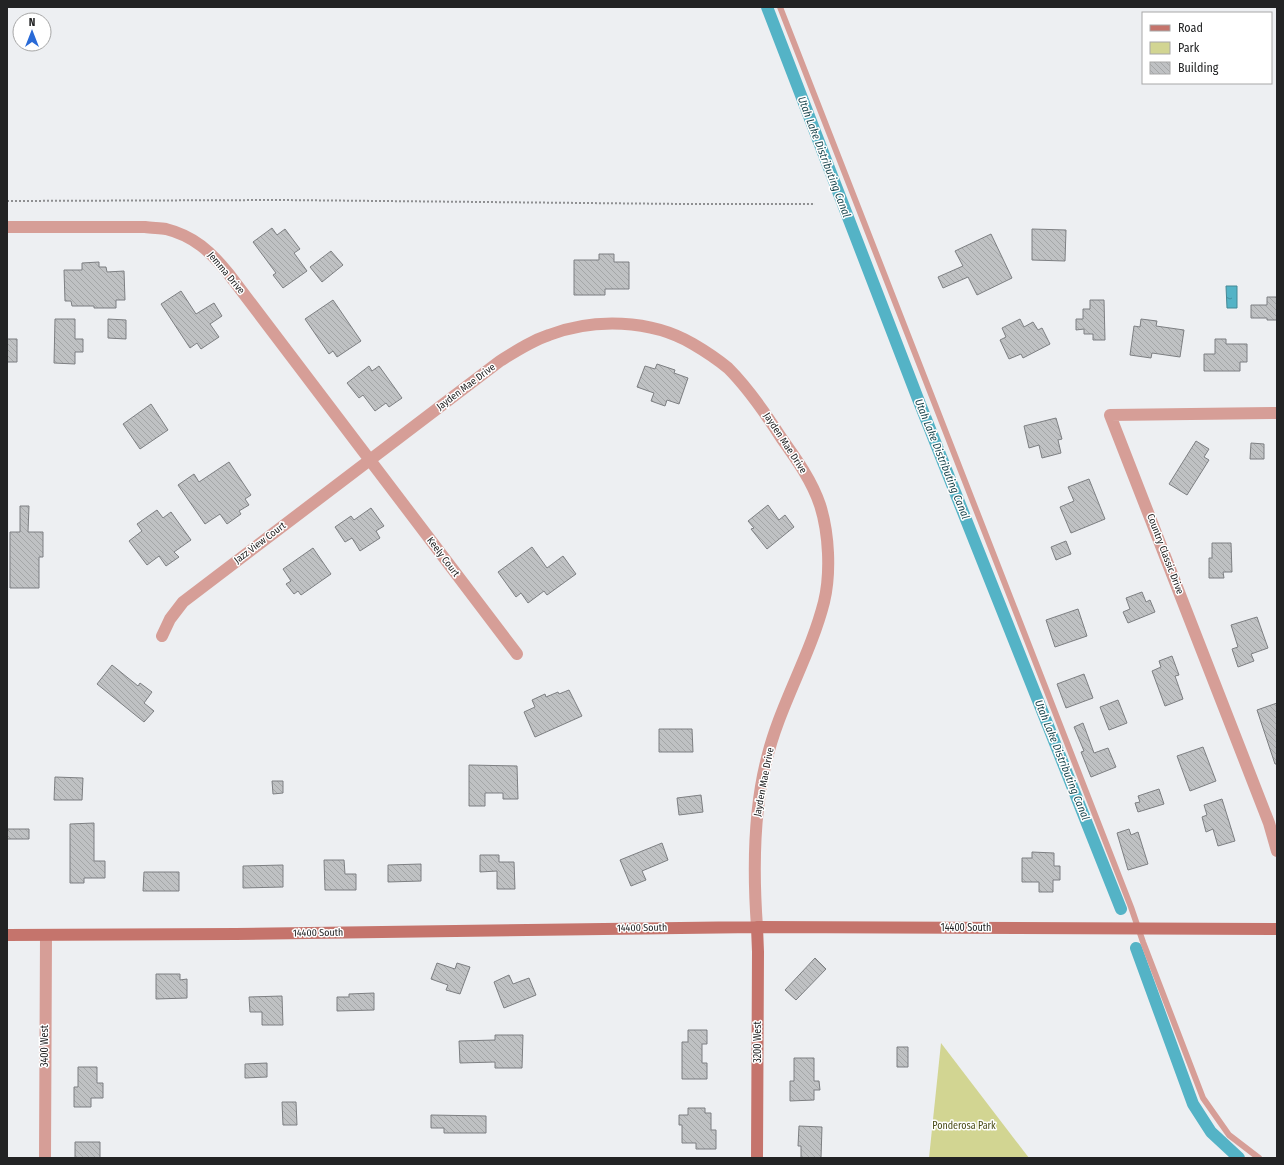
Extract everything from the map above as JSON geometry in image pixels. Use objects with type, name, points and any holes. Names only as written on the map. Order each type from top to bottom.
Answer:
[{"type":"street","name":"Jemma Drive","points":[[7,227],[145,227],[166,229],[183,235],[199,244],[214,256],[228,273],[370,460]]},
{"type":"street","name":"Jayden Mae Drive","points":[[370,460],[500,361],[524,345],[548,335],[575,327],[606,324],[632,325],[659,330],[687,341],[709,354],[726,367],[761,406],[811,483],[820,506],[826,530],[828,576],[825,600],[816,630],[781,714],[765,763],[756,825],[754,897],[756,926]]},
{"type":"street","name":"Country Classic Drive","points":[[1277,413],[1110,415],[1270,823],[1277,851]]},
{"type":"street","name":"Jazz View Court","points":[[162,636],[170,619],[183,602],[370,460]]},
{"type":"street","name":"Keely Court","points":[[370,460],[517,654]]},
{"type":"street","name":"14400 South","points":[[7,935],[236,934],[756,926],[1277,929]]},
{"type":"street","name":"3200 West","points":[[756,926],[758,952],[757,1158]]},
{"type":"street","name":"3400 West","points":[[45,1158],[46,935]]},
{"type":"lane","points":[[780,7],[1128,900],[1203,1098],[1229,1135],[1259,1158]]},
{"type":"path","points":[[7,200],[280,200],[815,204]]},
{"type":"green space","name":"Ponderosa Park","points":[[941,1043],[1029,1158],[929,1158]]},
{"type":"water","points":[[1226,286],[1237,286],[1237,308],[1227,308]]},
{"type":"building","points":[[272,228],[277,235],[285,229],[300,249],[294,253],[307,271],[283,288],[273,275],[276,273],[253,242]]},
{"type":"building","points":[[1032,229],[1066,230],[1065,261],[1032,260]]},
{"type":"building","points":[[991,234],[1012,278],[977,295],[968,277],[943,288],[938,277],[963,266],[955,251]]},
{"type":"building","points":[[331,251],[343,265],[322,282],[310,267]]},
{"type":"building","points":[[599,254],[614,254],[614,262],[629,262],[629,289],[605,289],[605,295],[574,295],[574,260],[599,260]]},
{"type":"building","points":[[99,262],[99,267],[106,267],[107,272],[124,271],[125,300],[116,300],[116,308],[72,306],[71,301],[65,301],[64,270],[82,270],[82,263]]},
{"type":"building","points":[[181,291],[196,314],[214,303],[222,316],[210,324],[219,337],[201,349],[197,343],[190,348],[161,304]]},
{"type":"building","points":[[1267,297],[1277,297],[1277,320],[1267,320],[1267,318],[1251,318],[1251,305],[1267,305]]},
{"type":"building","points":[[333,300],[361,341],[337,357],[333,351],[329,354],[305,319]]},
{"type":"building","points":[[1090,300],[1104,300],[1105,340],[1093,340],[1093,334],[1084,334],[1084,329],[1076,330],[1076,319],[1083,319],[1083,309],[1090,309]]},
{"type":"building","points":[[55,319],[75,319],[75,339],[83,339],[83,352],[75,352],[75,364],[54,363]]},
{"type":"building","points":[[108,319],[126,320],[126,339],[108,338]]},
{"type":"building","points":[[1020,319],[1024,327],[1033,322],[1038,330],[1042,328],[1050,344],[1023,358],[1021,354],[1009,359],[1000,340],[1006,337],[1002,328]]},
{"type":"building","points":[[1141,319],[1157,321],[1156,326],[1184,330],[1180,357],[1152,353],[1151,358],[1130,355],[1134,326],[1140,327]]},
{"type":"building","points":[[7,339],[17,339],[17,362],[7,362]]},
{"type":"building","points":[[1215,339],[1226,339],[1226,344],[1247,344],[1247,362],[1240,362],[1240,371],[1204,371],[1204,354],[1215,354]]},
{"type":"building","points":[[657,364],[675,370],[674,373],[688,378],[679,404],[667,400],[665,406],[651,401],[654,393],[637,387],[645,366],[655,369]]},
{"type":"building","points":[[369,366],[372,371],[379,366],[402,398],[389,407],[386,403],[375,411],[363,395],[359,398],[347,383]]},
{"type":"building","points":[[151,404],[168,430],[140,449],[123,424]]},
{"type":"building","points":[[1056,418],[1062,439],[1058,440],[1061,453],[1042,458],[1039,445],[1029,448],[1024,426]]},
{"type":"building","points":[[1196,441],[1209,449],[1204,457],[1209,460],[1187,495],[1169,484]]},
{"type":"building","points":[[1251,443],[1264,444],[1264,459],[1250,459]]},
{"type":"building","points":[[229,462],[251,495],[245,499],[249,505],[239,511],[241,514],[227,524],[220,514],[205,524],[178,485],[194,474],[199,482]]},
{"type":"building","points":[[1089,479],[1105,519],[1071,533],[1060,507],[1074,501],[1068,487]]},
{"type":"building","points":[[768,505],[779,520],[785,515],[794,527],[767,549],[751,529],[754,528],[748,521]]},
{"type":"building","points":[[20,506],[29,506],[28,532],[43,532],[43,557],[39,557],[39,588],[10,588],[10,532],[20,532]]},
{"type":"building","points":[[371,508],[384,526],[376,531],[380,538],[360,551],[352,538],[345,542],[335,527],[351,516],[354,520]]},
{"type":"building","points":[[157,510],[163,518],[171,512],[191,540],[174,552],[179,557],[166,566],[159,556],[147,565],[129,541],[142,531],[137,524]]},
{"type":"building","points":[[1066,541],[1071,554],[1056,560],[1051,547]]},
{"type":"building","points":[[1212,543],[1231,543],[1232,572],[1223,572],[1224,578],[1209,578],[1209,558],[1212,558]]},
{"type":"building","points":[[532,547],[547,568],[563,556],[576,574],[547,595],[544,591],[528,603],[521,593],[516,597],[498,572]]},
{"type":"building","points":[[313,548],[331,574],[301,595],[298,591],[294,594],[286,584],[291,581],[283,569]]},
{"type":"building","points":[[1142,592],[1146,602],[1150,600],[1155,612],[1128,623],[1123,612],[1130,609],[1126,598]]},
{"type":"building","points":[[1078,609],[1087,636],[1055,647],[1046,620]]},
{"type":"building","points":[[1257,617],[1268,648],[1251,654],[1254,661],[1238,667],[1232,649],[1238,647],[1231,625]]},
{"type":"building","points":[[1172,656],[1179,675],[1175,676],[1183,699],[1165,706],[1152,671],[1161,667],[1159,661]]},
{"type":"building","points":[[112,665],[138,686],[140,683],[152,692],[144,703],[154,711],[144,722],[97,684]]},
{"type":"building","points":[[1084,674],[1093,698],[1066,708],[1057,684]]},
{"type":"building","points":[[569,690],[582,716],[535,737],[524,712],[535,707],[532,700],[545,694],[546,697],[558,692],[559,694]]},
{"type":"building","points":[[1118,700],[1127,723],[1109,730],[1100,707]]},
{"type":"building","points":[[1277,703],[1277,764],[1275,764],[1257,710]]},
{"type":"building","points":[[1083,723],[1094,753],[1108,748],[1116,767],[1091,777],[1081,752],[1084,751],[1074,727]]},
{"type":"building","points":[[659,729],[692,729],[693,752],[659,752]]},
{"type":"building","points":[[1203,747],[1216,781],[1190,791],[1177,756]]},
{"type":"building","points":[[469,765],[517,766],[518,799],[503,799],[503,793],[485,793],[485,806],[469,806]]},
{"type":"building","points":[[55,777],[83,778],[82,800],[54,800]]},
{"type":"building","points":[[272,781],[283,781],[283,793],[273,794]]},
{"type":"building","points":[[1159,789],[1164,804],[1138,812],[1135,803],[1140,802],[1138,796]]},
{"type":"building","points":[[701,795],[703,812],[679,815],[677,798]]},
{"type":"building","points":[[1222,799],[1235,841],[1218,846],[1213,829],[1206,832],[1202,817],[1207,815],[1204,805]]},
{"type":"building","points":[[94,823],[94,861],[105,861],[105,878],[84,878],[84,883],[70,883],[70,824]]},
{"type":"building","points":[[7,829],[29,829],[29,839],[7,839]]},
{"type":"building","points":[[1129,829],[1131,835],[1138,832],[1148,864],[1128,870],[1117,833]]},
{"type":"building","points":[[662,843],[668,860],[642,871],[646,880],[631,886],[620,860]]},
{"type":"building","points":[[1032,852],[1054,853],[1054,866],[1060,866],[1060,880],[1053,880],[1053,892],[1039,892],[1039,882],[1022,882],[1022,858],[1032,858]]},
{"type":"building","points":[[480,855],[499,855],[499,862],[514,862],[515,889],[497,889],[497,871],[480,872]]},
{"type":"building","points":[[324,860],[344,860],[345,874],[356,874],[356,890],[325,890]]},
{"type":"building","points":[[421,864],[421,881],[388,882],[388,865]]},
{"type":"building","points":[[283,865],[283,887],[243,888],[243,866]]},
{"type":"building","points":[[144,872],[179,872],[179,891],[143,891]]},
{"type":"building","points":[[815,958],[826,969],[796,1000],[785,990]]},
{"type":"building","points":[[437,963],[455,969],[457,963],[470,967],[460,994],[446,990],[448,985],[431,979]]},
{"type":"building","points":[[156,974],[180,974],[180,980],[187,979],[187,998],[156,999]]},
{"type":"building","points":[[509,975],[513,984],[529,978],[536,995],[504,1008],[494,982]]},
{"type":"building","points":[[374,993],[374,1010],[337,1011],[337,997],[349,997],[349,994]]},
{"type":"building","points":[[282,996],[283,1025],[262,1025],[262,1012],[250,1012],[249,997]]},
{"type":"building","points":[[688,1030],[707,1030],[707,1044],[702,1044],[702,1063],[707,1063],[707,1079],[682,1079],[682,1042],[688,1042]]},
{"type":"building","points":[[495,1035],[523,1035],[522,1068],[495,1068],[495,1062],[460,1063],[459,1041],[495,1040]]},
{"type":"building","points":[[897,1047],[908,1047],[908,1067],[897,1067]]},
{"type":"building","points":[[794,1058],[814,1058],[814,1081],[819,1081],[820,1090],[814,1090],[814,1100],[790,1101],[790,1081],[794,1081]]},
{"type":"building","points":[[267,1063],[267,1077],[245,1078],[245,1064]]},
{"type":"building","points":[[78,1067],[97,1067],[97,1083],[103,1083],[103,1098],[91,1098],[91,1107],[74,1107],[74,1087],[78,1087]]},
{"type":"building","points":[[282,1102],[296,1102],[297,1125],[283,1125]]},
{"type":"building","points":[[688,1108],[705,1108],[705,1113],[711,1113],[711,1130],[716,1130],[716,1149],[696,1149],[696,1143],[682,1143],[682,1125],[679,1125],[679,1115],[688,1115]]},
{"type":"building","points":[[431,1115],[486,1116],[486,1133],[444,1133],[444,1128],[431,1128]]},
{"type":"building","points":[[799,1126],[822,1127],[821,1158],[801,1158],[801,1146],[798,1146]]},
{"type":"building","points":[[75,1142],[100,1142],[100,1158],[75,1158]]},
{"type":"waterway","name":"Utah Lake Distributing Canal","points":[[767,7],[918,399],[1121,909]]},
{"type":"waterway","name":"Utah Lake Distributing Canal","points":[[1136,948],[1193,1104],[1211,1132],[1239,1158]]}]
